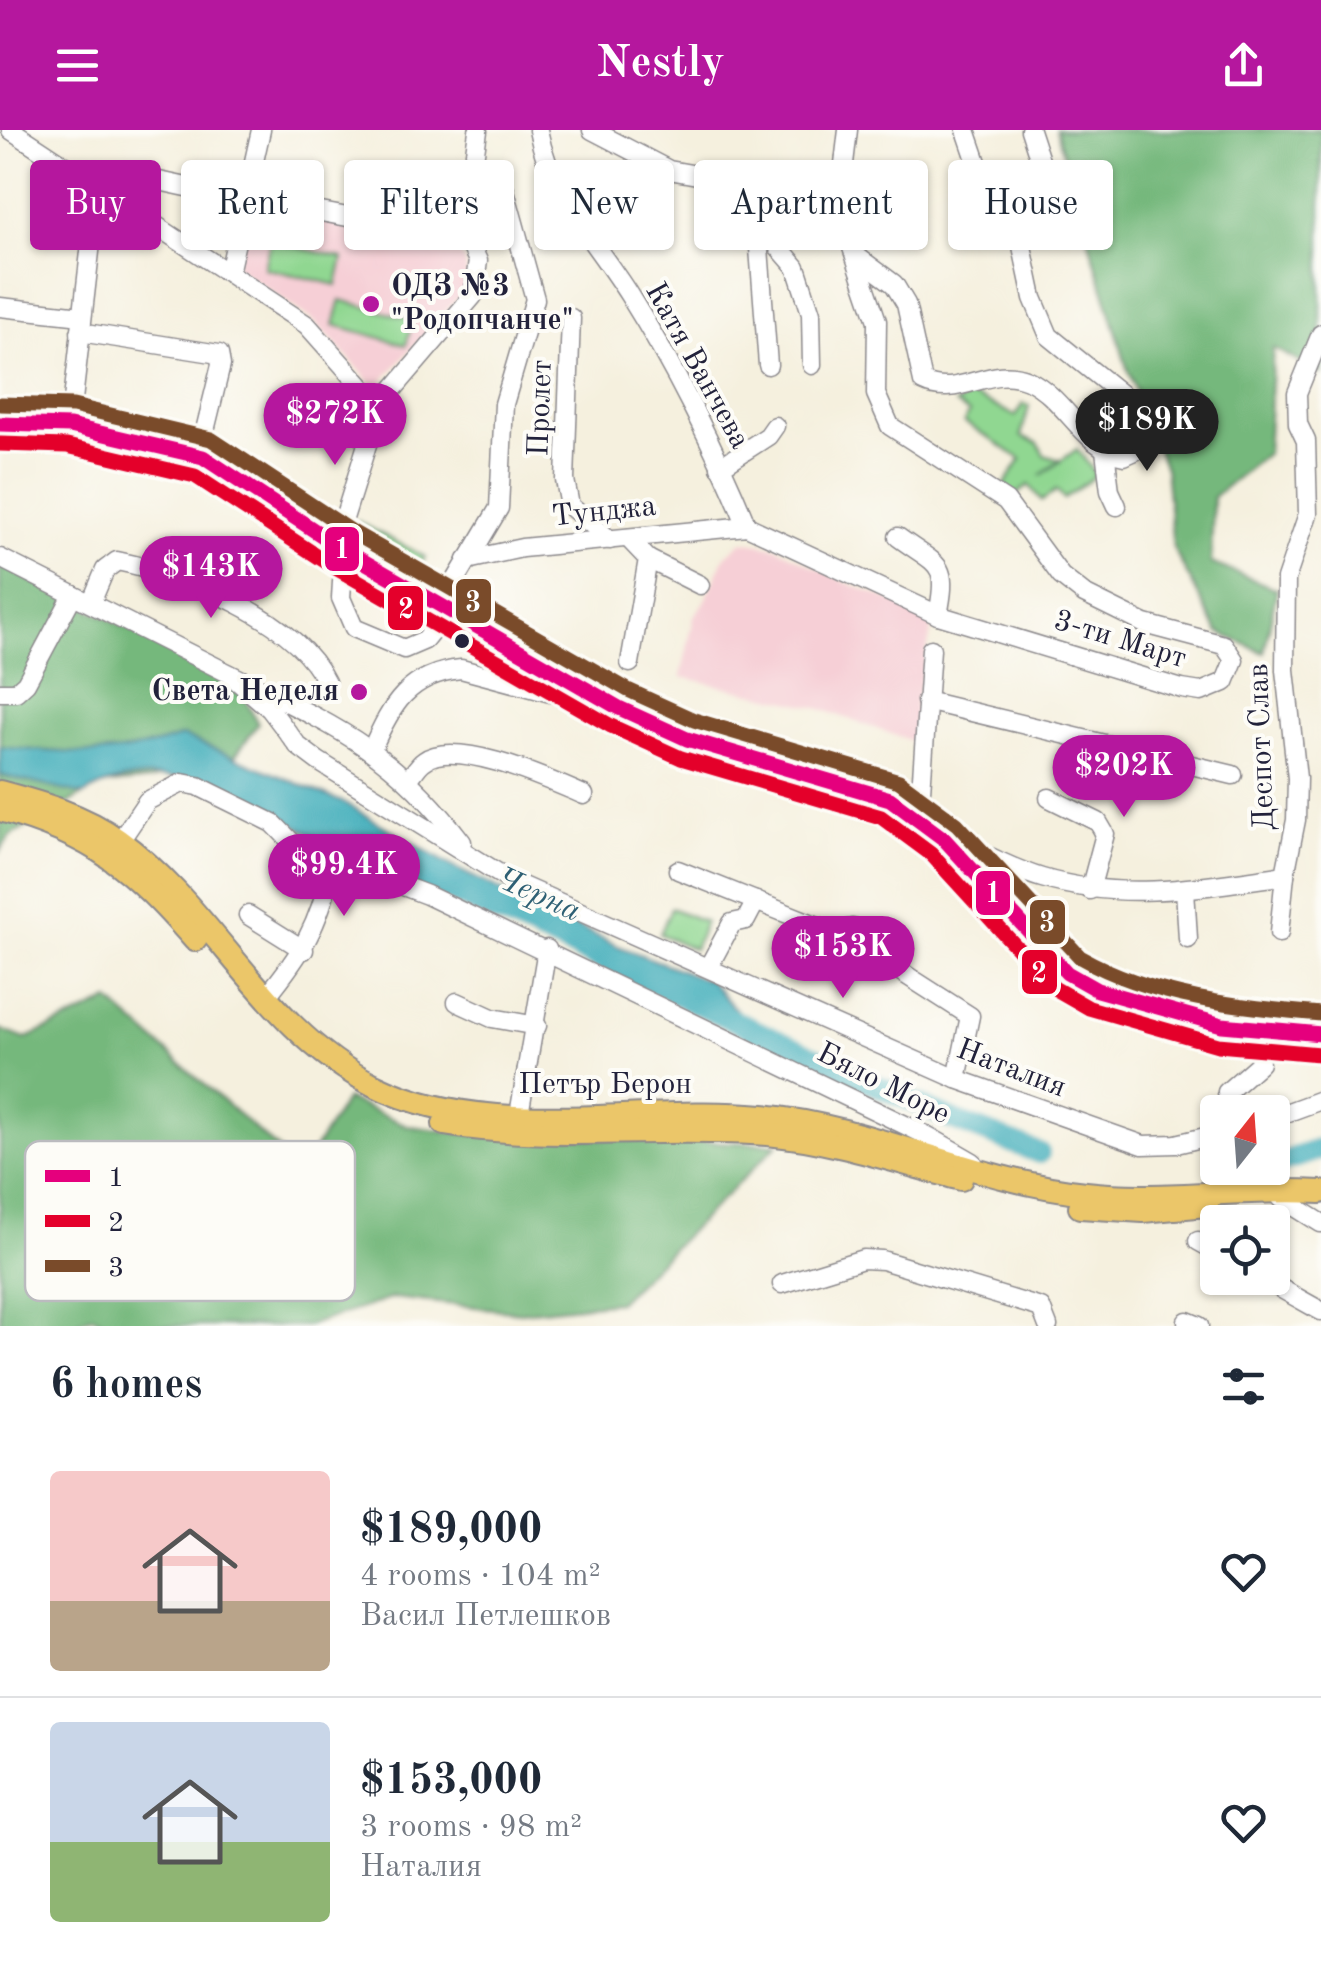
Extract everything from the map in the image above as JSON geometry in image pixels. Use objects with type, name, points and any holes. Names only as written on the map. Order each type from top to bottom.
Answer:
[{"type":"main road","name":"Петър Берон","points":[[0,792],[60,810],[120,842],[158,874],[266,997],[326,1054],[373,1084],[429,1106],[520,1116],[757,1116],[1086,1194],[1318,1192]]},
{"type":"main road","name":"Петър Берон","points":[[0,810],[60,829],[113,856],[154,894],[294,1047],[342,1084],[378,1104],[423,1120],[473,1128],[768,1134],[859,1142],[1085,1208],[1170,1210],[1318,1192]]},
{"type":"street","points":[[11,130],[58,160]]},
{"type":"street","points":[[255,160],[261,130]]},
{"type":"street","name":"Катя Ванчева","points":[[538,130],[544,166],[557,194],[628,294],[747,526]]},
{"type":"street","points":[[592,130],[669,170],[694,174]]},
{"type":"street","points":[[848,130],[843,204],[855,255],[894,284],[906,304],[923,382],[938,389],[999,373],[1027,380],[1064,406],[1106,450],[1124,456],[1146,446],[1148,416],[1049,336],[1033,298],[1019,232],[982,177],[966,130]]},
{"type":"street","points":[[1030,130],[1040,160]]},
{"type":"street","points":[[474,160],[478,131]]},
{"type":"street","points":[[473,250],[478,261],[472,296],[379,406],[340,547],[341,598],[354,628],[404,649],[426,640],[499,508],[504,404],[535,299],[514,225]]},
{"type":"street","points":[[161,227],[306,326],[379,406]]},
{"type":"street","points":[[70,426],[90,250]]},
{"type":"street","points":[[229,273],[235,250]]},
{"type":"street","points":[[759,250],[768,366]]},
{"type":"street","points":[[783,250],[796,267],[808,295],[812,365]]},
{"type":"street","name":"3-ти Март","points":[[747,526],[938,615],[1182,689],[1214,689],[1225,682],[1234,665],[1224,645],[1145,624],[1084,594],[1060,576],[1006,502],[890,426],[876,394],[877,321],[855,255]]},
{"type":"street","points":[[0,307],[219,354],[219,377],[198,455]]},
{"type":"street","name":"Пролет","points":[[571,318],[566,480],[570,506],[648,559],[700,585]]},
{"type":"street","name":"Деспот Слав","points":[[1279,933],[1296,820],[1297,778],[1285,670],[1286,580],[1308,514],[1306,440],[1298,424],[1298,393],[1321,334]]},
{"type":"street","points":[[0,424],[70,426],[198,455],[340,547],[603,698],[687,739],[890,800],[944,838],[1067,973],[1096,990],[1222,1025],[1321,1034]]},
{"type":"street","points":[[720,467],[768,436],[775,426]]},
{"type":"street","points":[[1106,450],[1110,491],[1117,506]]},
{"type":"street","name":"Тунджа","points":[[468,560],[522,548],[747,526]]},
{"type":"street","points":[[898,538],[938,563],[946,578],[938,615]]},
{"type":"street","name":"Наталия","points":[[0,558],[290,702],[372,749],[409,779],[468,850]]},
{"type":"street","points":[[630,662],[648,559]]},
{"type":"street","points":[[91,603],[105,570],[117,561],[173,576],[282,629],[316,661],[326,682]]},
{"type":"street","points":[[0,692],[16,692],[26,683],[73,594]]},
{"type":"street","points":[[919,820],[931,649]]},
{"type":"street","points":[[372,749],[393,702],[421,677],[449,670],[460,668],[562,696],[603,698]]},
{"type":"street","name":"Наталия","points":[[229,674],[270,709],[307,753],[544,897],[709,966],[957,1079],[1100,1134],[1142,1145],[1200,1138]]},
{"type":"street","points":[[926,700],[1233,776]]},
{"type":"street","points":[[409,779],[424,760],[442,754],[499,763],[584,795]]},
{"type":"street","name":"Бяло Море","points":[[120,842],[148,801],[182,784],[220,795],[273,823],[311,862],[397,884],[548,949],[928,1136],[990,1173]]},
{"type":"street","points":[[1050,798],[1098,822],[1105,834],[1090,890]]},
{"type":"street","points":[[944,838],[1038,877],[1090,890],[1186,889],[1285,875]]},
{"type":"street","points":[[266,997],[304,950],[324,903],[331,869]]},
{"type":"street","points":[[678,870],[833,932],[848,947],[892,966],[970,1016],[957,1079]]},
{"type":"street","points":[[1186,889],[1188,940]]},
{"type":"street","points":[[709,966],[732,922],[746,920],[756,901]]},
{"type":"street","points":[[248,915],[304,950]]},
{"type":"street","points":[[833,932],[852,928],[884,936]]},
{"type":"street","points":[[520,1116],[548,949]]},
{"type":"street","points":[[457,1002],[492,1018],[537,1026]]},
{"type":"street","points":[[1227,1095],[1260,1063]]},
{"type":"street","points":[[1290,1111],[1321,1100]]},
{"type":"street","points":[[1281,1198],[1321,1222]]},
{"type":"street","points":[[782,1284],[862,1259],[882,1260],[1041,1308],[1048,1326]]},
{"type":"street","points":[[1290,1294],[1321,1311]]},
{"type":"shaded area","name":"ОДЗ №3 \"Родопчанче\"","points":[[324,219],[344,223],[344,250],[454,250],[463,258],[469,285],[376,388],[315,322],[236,267],[240,250],[324,250]]},
{"type":"shaded area","points":[[743,541],[776,547],[845,582],[934,618],[916,702],[914,742],[815,707],[681,677],[694,616],[725,556]]},
{"type":"green space","points":[[1056,130],[1321,130],[1321,374],[1273,348],[1267,453],[1213,497],[1211,563],[1277,589],[1264,653],[1218,632],[1173,548],[1165,468],[1127,368],[1092,250],[1113,250],[1113,160],[1065,160]]},
{"type":"green space","points":[[268,250],[309,250],[343,258],[337,285],[264,268]]},
{"type":"green space","points":[[341,300],[413,320],[406,345],[334,325]]},
{"type":"green space","points":[[971,395],[1016,416],[1023,404],[1029,406],[1021,436],[1038,443],[1044,455],[1060,460],[1040,476],[1077,449],[1096,475],[1064,499],[1057,490],[1042,501],[1029,485],[1007,502],[1003,487],[1021,459],[964,422],[969,413],[956,404]]},
{"type":"green space","points":[[1125,405],[1139,420],[1139,437],[1122,446],[1097,430]]},
{"type":"green space","points":[[357,521],[425,557],[418,571],[350,535]]},
{"type":"green space","points":[[0,565],[210,669],[243,695],[258,724],[235,756],[150,780],[101,785],[9,837],[0,852]]},
{"type":"green space","points":[[671,908],[705,922],[694,949],[660,934]]},
{"type":"green space","points":[[110,1001],[268,1141],[25,1141],[25,1301],[355,1301],[355,1141],[319,1141],[346,1099],[409,1126],[469,1134],[778,1144],[618,1302],[521,1312],[393,1298],[306,1326],[112,1326],[92,1316],[71,1326],[0,1326],[0,1029],[25,1039]]},
{"type":"water","points":[[183,736],[345,803],[457,869],[618,946],[710,981],[737,1011],[678,992],[469,893],[423,890],[390,880],[275,814],[198,783],[160,777],[121,780],[84,795],[0,775],[0,747],[113,752]]},
{"type":"waterway","name":"Черна","points":[[425,880],[948,1118],[1039,1153]]},
{"type":"waterway","name":"Черна","points":[[1290,1159],[1321,1149]]},
{"type":"transit line","name":"3","points":[[1,404],[73,406],[211,439],[354,533],[628,690],[694,720],[899,781],[957,824],[1080,957],[1167,991],[1228,1004],[1321,1014]]},
{"type":"transit line","name":"1","points":[[0,424],[70,426],[203,457],[344,550],[619,708],[687,739],[890,799],[944,839],[1067,973],[1097,990],[1222,1025],[1321,1034]]},
{"type":"transit line","name":"2","points":[[0,444],[67,446],[195,476],[334,567],[611,726],[681,758],[881,817],[931,854],[1054,988],[1089,1008],[1218,1045],[1319,1054]]},
{"type":"place","name":"ОДЗ №3 \"Родопчанче\"","points":[[371,304]]},
{"type":"place","name":"Света Неделя","points":[[359,692]]}]
